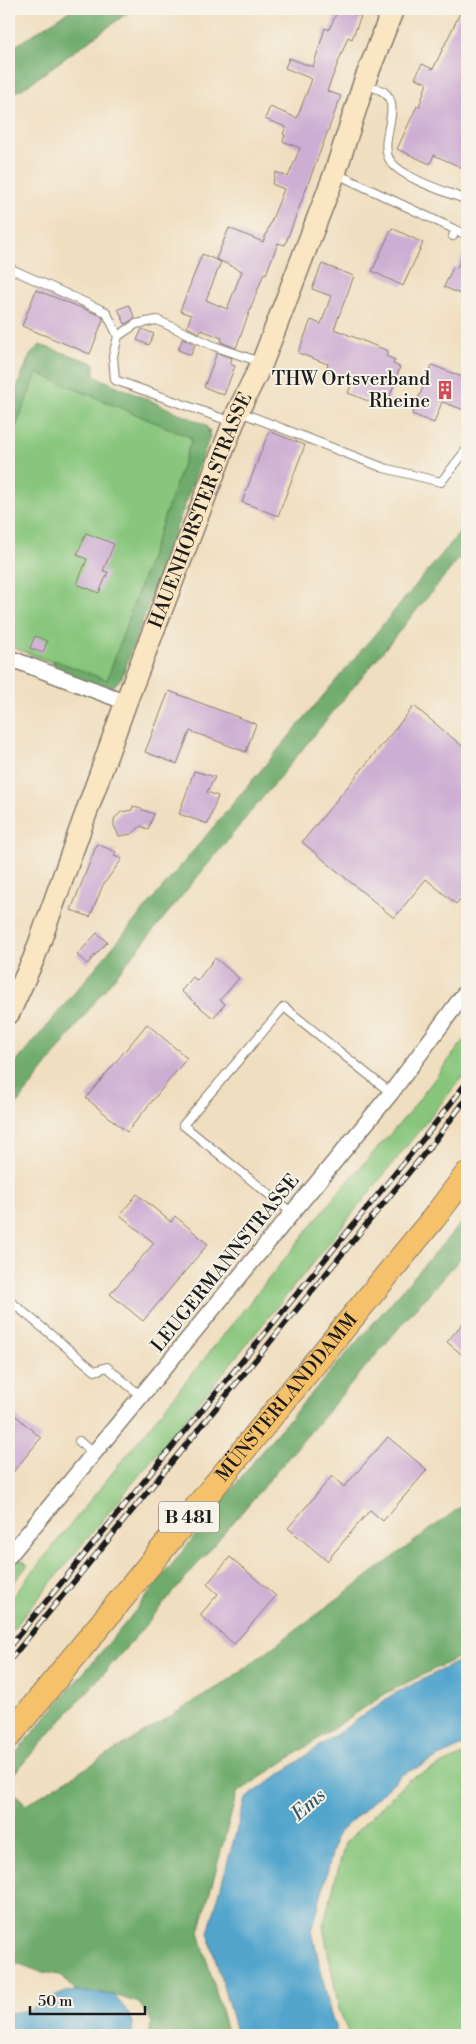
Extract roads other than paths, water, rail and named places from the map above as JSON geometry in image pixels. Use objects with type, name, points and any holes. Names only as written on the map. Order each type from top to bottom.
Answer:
[{"type":"main road","name":"MÜNSTERLANDDAMM","points":[[9,1736],[434,1219],[467,1174]]},
{"type":"street","name":"HAUENHORSTER STRASSE","points":[[9,1013],[34,958],[126,702],[236,417],[262,363],[335,173],[364,83],[393,9]]},
{"type":"street","points":[[9,658],[126,702]]},
{"type":"street","name":"LEUGERMANNSTRASSE","points":[[9,1556],[391,1093],[467,990]]},
{"type":"street","points":[[434,1219],[467,1192]]},
{"type":"lane","points":[[364,83],[385,93],[391,101],[392,116],[386,134],[386,154],[391,162],[401,173],[467,200]]},
{"type":"lane","points":[[335,173],[454,233],[467,235]]},
{"type":"lane","points":[[9,268],[106,312],[118,336],[113,356],[115,380],[236,417],[384,468],[441,482],[467,449]]},
{"type":"lane","points":[[118,336],[136,324],[157,320],[214,346],[262,363]]},
{"type":"lane","points":[[292,1213],[183,1125],[284,1007],[391,1093]]},
{"type":"lane","points":[[9,1300],[95,1371],[107,1367],[142,1396]]},
{"type":"lane","points":[[79,1441],[94,1454]]},
{"type":"water","name":"Ems","points":[[467,1657],[467,1744],[403,1774],[337,1834],[312,1931],[330,2011],[338,2035],[237,2035],[208,1933],[245,1799],[392,1695]]},
{"type":"water","points":[[76,1991],[114,1995],[131,2018],[132,2035],[9,2035],[9,2013],[30,2010],[39,2003],[66,1992]]},
{"type":"railway","points":[[9,1647],[424,1138],[467,1082]]},
{"type":"railway","points":[[9,1661],[433,1143],[467,1098]]},
{"type":"place","name":"THW Ortsverband Rheine","points":[[445,390]]}]
